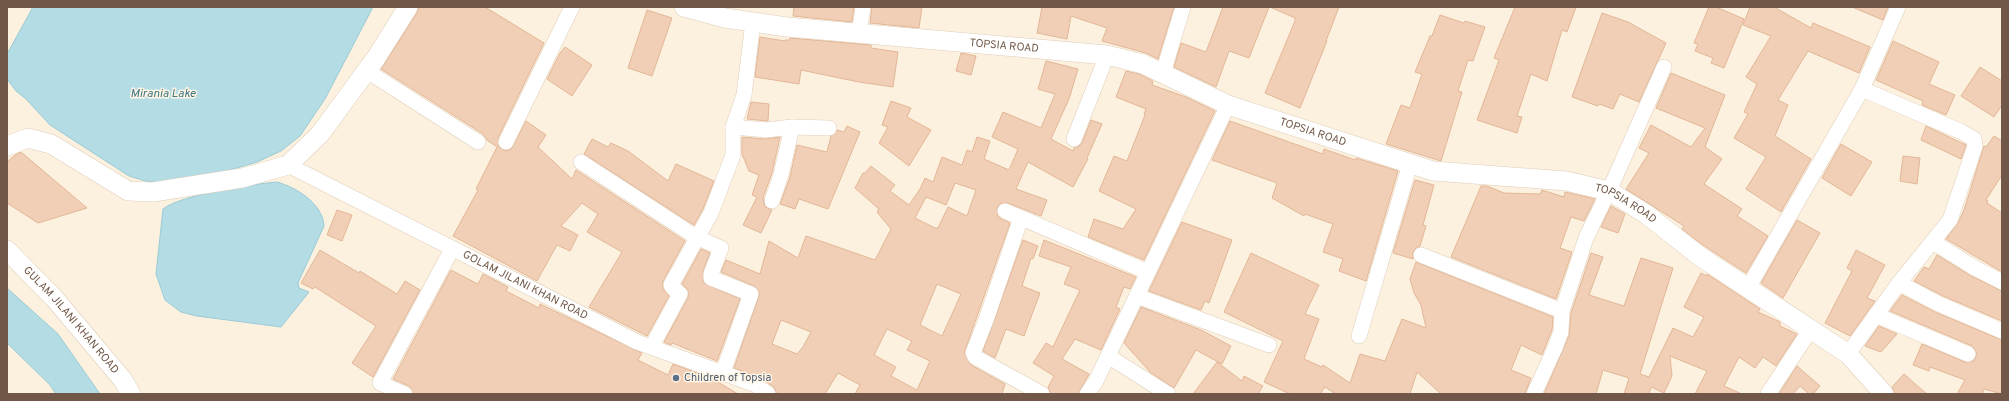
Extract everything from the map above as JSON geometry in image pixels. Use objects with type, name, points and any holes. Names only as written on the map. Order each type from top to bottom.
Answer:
[{"type":"street","points":[[7,146],[28,138],[51,144],[128,191],[153,192],[242,178],[288,165],[320,134],[367,71],[408,7]]},
{"type":"street","points":[[506,142],[572,7]]},
{"type":"street","name":"TOPSIA ROAD","points":[[684,7],[710,10],[753,22],[1107,55],[1143,64],[1228,106],[1433,171],[1566,181],[1609,191],[1646,214],[1698,255],[1848,354],[1884,394]]},
{"type":"street","points":[[859,33],[863,7]]},
{"type":"street","points":[[1163,73],[1184,7]]},
{"type":"street","points":[[1748,288],[1862,88],[1898,7]]},
{"type":"street","points":[[652,346],[680,294],[671,285],[696,238],[711,214],[733,155],[733,127],[744,95],[753,22]]},
{"type":"street","points":[[1074,139],[1107,55]]},
{"type":"street","points":[[1534,394],[1561,332],[1562,311],[1586,238],[1609,191],[1664,67]]},
{"type":"street","points":[[367,71],[478,142]]},
{"type":"street","points":[[1848,354],[1899,283],[1950,220],[1975,146],[1974,139],[1862,88]]},
{"type":"street","points":[[1087,394],[1092,390],[1228,106]]},
{"type":"street","points":[[733,127],[766,130],[792,127],[829,128]]},
{"type":"street","points":[[772,201],[781,175],[792,127]]},
{"type":"street","points":[[581,162],[696,238],[721,248],[711,274],[711,278],[751,294],[723,372]]},
{"type":"street","points":[[1359,336],[1410,164]]},
{"type":"street","name":"GOLAM JILANI KHAN ROAD","points":[[288,165],[637,342],[652,346],[756,385],[768,394]]},
{"type":"street","points":[[1005,211],[1148,272]]},
{"type":"street","points":[[1021,218],[973,353],[976,357],[1042,394]]},
{"type":"street","points":[[1933,242],[1975,268],[2002,282]]},
{"type":"street","points":[[405,394],[376,388],[452,249]]},
{"type":"street","name":"GULAM JILANI KHAN ROAD","points":[[7,250],[54,298],[123,380],[131,394]]},
{"type":"street","points":[[1421,255],[1562,311]]},
{"type":"street","points":[[1899,283],[1939,304],[2002,331]]},
{"type":"street","points":[[1137,296],[1269,345]]},
{"type":"street","points":[[1876,315],[1968,354]]},
{"type":"street","points":[[1768,394],[1811,329]]},
{"type":"street","points":[[1108,356],[1168,394]]},
{"type":"water","name":"Mirania Lake","points":[[33,7],[373,7],[325,99],[300,136],[281,151],[257,162],[220,173],[170,183],[149,182],[129,176],[50,125],[26,99],[16,91],[7,79],[7,54]]},
{"type":"water","points":[[277,182],[300,192],[314,204],[319,211],[324,226],[298,283],[299,288],[309,292],[281,327],[197,316],[181,312],[165,300],[156,274],[163,209],[185,199],[200,195],[251,185]]},
{"type":"water","points":[[7,288],[58,334],[100,394],[56,394],[50,385],[7,343]]},
{"type":"building","points":[[419,7],[485,7],[544,43],[498,138],[499,147],[506,151],[511,149],[526,121],[546,135],[538,147],[572,179],[576,170],[685,241],[663,281],[663,289],[669,296],[647,336],[589,307],[622,252],[587,232],[598,214],[582,203],[561,226],[578,235],[570,251],[557,245],[537,281],[453,236],[478,190],[476,189],[497,147],[487,140],[483,134],[381,69],[417,13]]},
{"type":"building","points":[[794,7],[854,7],[852,22],[793,16]]},
{"type":"building","points":[[872,7],[922,7],[919,28],[870,23]]},
{"type":"building","points":[[1042,7],[1174,7],[1158,59],[1146,53],[1102,41],[1107,28],[1071,16],[1067,39],[1037,33]]},
{"type":"building","points":[[1223,7],[1269,7],[1249,58],[1229,51],[1216,87],[1174,67],[1181,43],[1206,52]]},
{"type":"building","points":[[1270,7],[1339,7],[1300,108],[1265,93],[1295,21],[1295,18]]},
{"type":"building","points":[[1515,7],[1576,7],[1567,32],[1562,30],[1547,81],[1531,74],[1517,116],[1522,117],[1517,133],[1477,120],[1499,60],[1494,58]]},
{"type":"building","points":[[1709,7],[1716,7],[1744,19],[1724,68],[1711,63],[1713,58],[1695,51],[1698,44],[1694,43]]},
{"type":"building","points":[[1750,7],[1774,7],[1811,28],[1813,23],[1870,47],[1859,73],[1808,51],[1778,100],[1788,105],[1775,136],[1811,159],[1781,212],[1746,189],[1766,157],[1734,138],[1748,114],[1744,112],[1757,84],[1746,77],[1771,36],[1743,25]]},
{"type":"building","points":[[1852,7],[1888,7],[1883,20]]},
{"type":"building","points":[[647,10],[672,18],[652,76],[628,68]]},
{"type":"building","points":[[1602,13],[1628,22],[1666,43],[1639,102],[1620,94],[1613,109],[1599,104],[1598,106],[1572,97]]},
{"type":"building","points":[[1440,15],[1464,23],[1465,21],[1485,27],[1473,61],[1468,60],[1458,91],[1462,92],[1441,161],[1386,144],[1401,105],[1410,108],[1422,74],[1415,72]]},
{"type":"building","points":[[760,37],[785,41],[790,40],[790,38],[871,45],[871,48],[898,52],[893,87],[859,82],[801,70],[799,84],[755,77]]},
{"type":"building","points":[[1893,41],[1939,62],[1929,84],[1955,95],[1946,115],[1922,105],[1923,101],[1876,80]]},
{"type":"building","points":[[565,47],[592,65],[572,96],[547,79],[560,53]]},
{"type":"building","points":[[961,53],[976,56],[971,75],[956,71]]},
{"type":"building","points":[[1046,61],[1078,69],[1069,99],[1051,139],[1073,151],[1074,148],[1082,143],[1091,120],[1102,124],[1087,158],[1088,159],[1073,187],[1028,162],[1016,189],[1047,200],[1041,216],[1008,203],[1000,204],[997,208],[998,217],[1010,223],[964,353],[971,365],[1005,384],[1002,394],[855,394],[860,385],[838,373],[825,394],[777,394],[774,387],[761,378],[734,368],[760,293],[754,286],[721,272],[726,260],[760,274],[769,241],[798,258],[806,236],[875,260],[891,229],[877,212],[879,209],[855,188],[863,173],[865,173],[871,166],[895,185],[890,191],[909,205],[920,189],[925,178],[933,182],[942,157],[962,165],[967,150],[972,152],[977,137],[990,141],[984,159],[1009,170],[1018,149],[992,137],[1003,112],[1041,128],[1055,94],[1038,89]],"holes":[[[955,183],[976,190],[967,216],[948,207],[938,228],[915,218],[926,197],[946,205]],[[937,284],[961,294],[942,336],[920,325]],[[781,320],[811,332],[803,347],[797,354],[772,344]],[[887,329],[912,341],[907,350],[930,361],[917,390],[891,376],[896,367],[874,355]]]},
{"type":"building","points":[[1980,67],[2002,81],[2002,105],[1994,117],[1961,96]]},
{"type":"building","points":[[1126,71],[1139,74],[1153,81],[1152,85],[1186,97],[1215,111],[1144,260],[1088,237],[1094,219],[1123,229],[1136,209],[1099,191],[1114,156],[1127,161],[1145,115],[1146,109],[1116,97]]},
{"type":"building","points":[[1671,73],[1725,95],[1705,147],[1722,159],[1704,184],[1742,209],[1737,216],[1768,236],[1746,273],[1703,245],[1682,229],[1684,226],[1626,189],[1649,153],[1639,148],[1651,125],[1691,147],[1705,128],[1656,108]]},
{"type":"building","points":[[891,101],[911,108],[907,117],[931,130],[909,166],[879,143],[888,127],[882,125]]},
{"type":"building","points":[[751,102],[769,104],[768,121],[747,119]]},
{"type":"building","points":[[1230,121],[1323,154],[1324,149],[1355,160],[1356,158],[1398,171],[1366,281],[1339,271],[1343,259],[1323,252],[1333,224],[1305,214],[1304,216],[1272,198],[1277,183],[1212,160]]},
{"type":"building","points":[[847,126],[860,132],[828,209],[799,199],[795,209],[780,204],[790,177],[797,145],[827,152],[831,136],[837,130],[844,132]]},
{"type":"building","points":[[1926,126],[1966,145],[1961,159],[1921,140]]},
{"type":"building","points":[[1994,136],[2002,141],[2002,175],[1986,200],[1988,201],[1987,203],[2002,213],[2002,272],[1946,239],[1958,223],[1964,210],[1984,146],[1986,147]]},
{"type":"building","points":[[742,137],[765,139],[780,137],[772,173],[763,198],[765,207],[772,210],[761,233],[743,225],[757,197],[752,195],[759,175],[749,171],[742,154]]},
{"type":"building","points":[[592,139],[608,147],[611,143],[628,151],[668,181],[676,164],[714,181],[703,209],[694,225],[584,154]]},
{"type":"building","points":[[1841,144],[1872,162],[1851,196],[1822,178]]},
{"type":"building","points":[[21,152],[87,208],[38,223],[7,203],[7,162]]},
{"type":"building","points":[[1903,156],[1920,158],[1917,184],[1900,181]]},
{"type":"building","points":[[1415,180],[1434,185],[1423,225],[1426,226],[1420,246],[1413,252],[1413,259],[1393,253]]},
{"type":"building","points":[[1481,186],[1487,186],[1504,193],[1540,194],[1542,190],[1564,197],[1565,192],[1595,199],[1584,221],[1571,217],[1560,248],[1572,252],[1556,299],[1451,257]]},
{"type":"building","points":[[1611,206],[1625,214],[1618,233],[1601,227]]},
{"type":"building","points":[[337,210],[352,215],[342,241],[327,235]]},
{"type":"building","points":[[1797,220],[1820,233],[1783,298],[1761,283]]},
{"type":"building","points":[[1182,222],[1232,240],[1209,303],[1205,301],[1201,310],[1149,291]]},
{"type":"building","points":[[1023,240],[1038,246],[1033,259],[1031,258],[1022,286],[1040,293],[1024,336],[1006,329],[995,358],[983,351]]},
{"type":"building","points":[[1044,240],[1136,277],[1130,289],[1124,287],[1116,307],[1120,309],[1101,350],[1075,339],[1062,359],[1089,374],[1078,394],[1051,394],[1048,387],[1054,376],[1033,363],[1046,343],[1053,347],[1080,290],[1064,284],[1071,267],[1039,256]]},
{"type":"building","points":[[701,249],[710,253],[703,271],[704,283],[740,299],[717,361],[672,343],[671,345],[664,342],[688,298],[688,290],[682,284]]},
{"type":"building","points":[[320,250],[359,273],[360,271],[397,294],[405,281],[420,290],[373,377],[352,363],[376,326],[315,287],[313,289],[301,283]]},
{"type":"building","points":[[1856,250],[1885,265],[1867,298],[1875,301],[1850,336],[1825,323],[1852,271],[1847,268]]},
{"type":"building","points":[[1251,253],[1319,285],[1305,314],[1319,319],[1304,359],[1322,367],[1323,365],[1350,383],[1360,354],[1385,361],[1402,319],[1426,328],[1421,305],[1414,293],[1410,279],[1416,262],[1553,317],[1552,330],[1542,355],[1521,345],[1511,370],[1531,378],[1525,394],[1441,394],[1417,372],[1410,394],[1336,394],[1325,387],[1320,394],[1290,394],[1264,382],[1283,341],[1224,312]]},
{"type":"building","points":[[1591,253],[1603,257],[1589,295],[1624,306],[1641,258],[1673,268],[1640,374],[1649,377],[1673,328],[1693,337],[1704,317],[1684,307],[1701,273],[1707,276],[1707,274],[1760,309],[1758,312],[1780,322],[1780,326],[1797,334],[1776,366],[1763,357],[1755,368],[1739,357],[1724,386],[1742,394],[1695,394],[1707,371],[1670,356],[1672,376],[1664,393],[1651,387],[1649,394],[1624,394],[1629,378],[1603,370],[1596,394],[1544,394],[1569,335],[1571,313]]},
{"type":"building","points":[[1937,255],[1971,276],[2002,291],[2002,321],[1943,296],[1914,281],[1924,267],[1929,269]]},
{"type":"building","points":[[451,270],[478,284],[483,274],[508,287],[506,291],[539,308],[540,304],[642,353],[638,360],[668,375],[673,364],[713,379],[738,394],[414,394],[409,386],[393,379]]},
{"type":"building","points":[[1902,295],[1935,312],[2002,340],[2002,394],[1984,389],[1982,394],[1957,394],[1965,380],[1930,367],[1929,371],[1913,365],[1922,344],[1965,362],[1974,361],[1977,353],[1972,346],[1890,311]]},
{"type":"building","points":[[1141,307],[1201,330],[1231,346],[1222,364],[1196,350],[1174,388],[1150,372],[1124,343]]},
{"type":"building","points":[[1879,326],[1897,334],[1881,352],[1865,346]]},
{"type":"building","points":[[1217,362],[1242,381],[1244,376],[1263,386],[1258,394],[1193,394]]},
{"type":"building","points":[[1797,366],[1820,386],[1813,394],[1809,394],[1800,386],[1793,394],[1779,394]]},
{"type":"building","points":[[1904,374],[1927,394],[1895,394],[1892,387]]},
{"type":"place","name":"Children of Topsia","points":[[676,378]]}]
